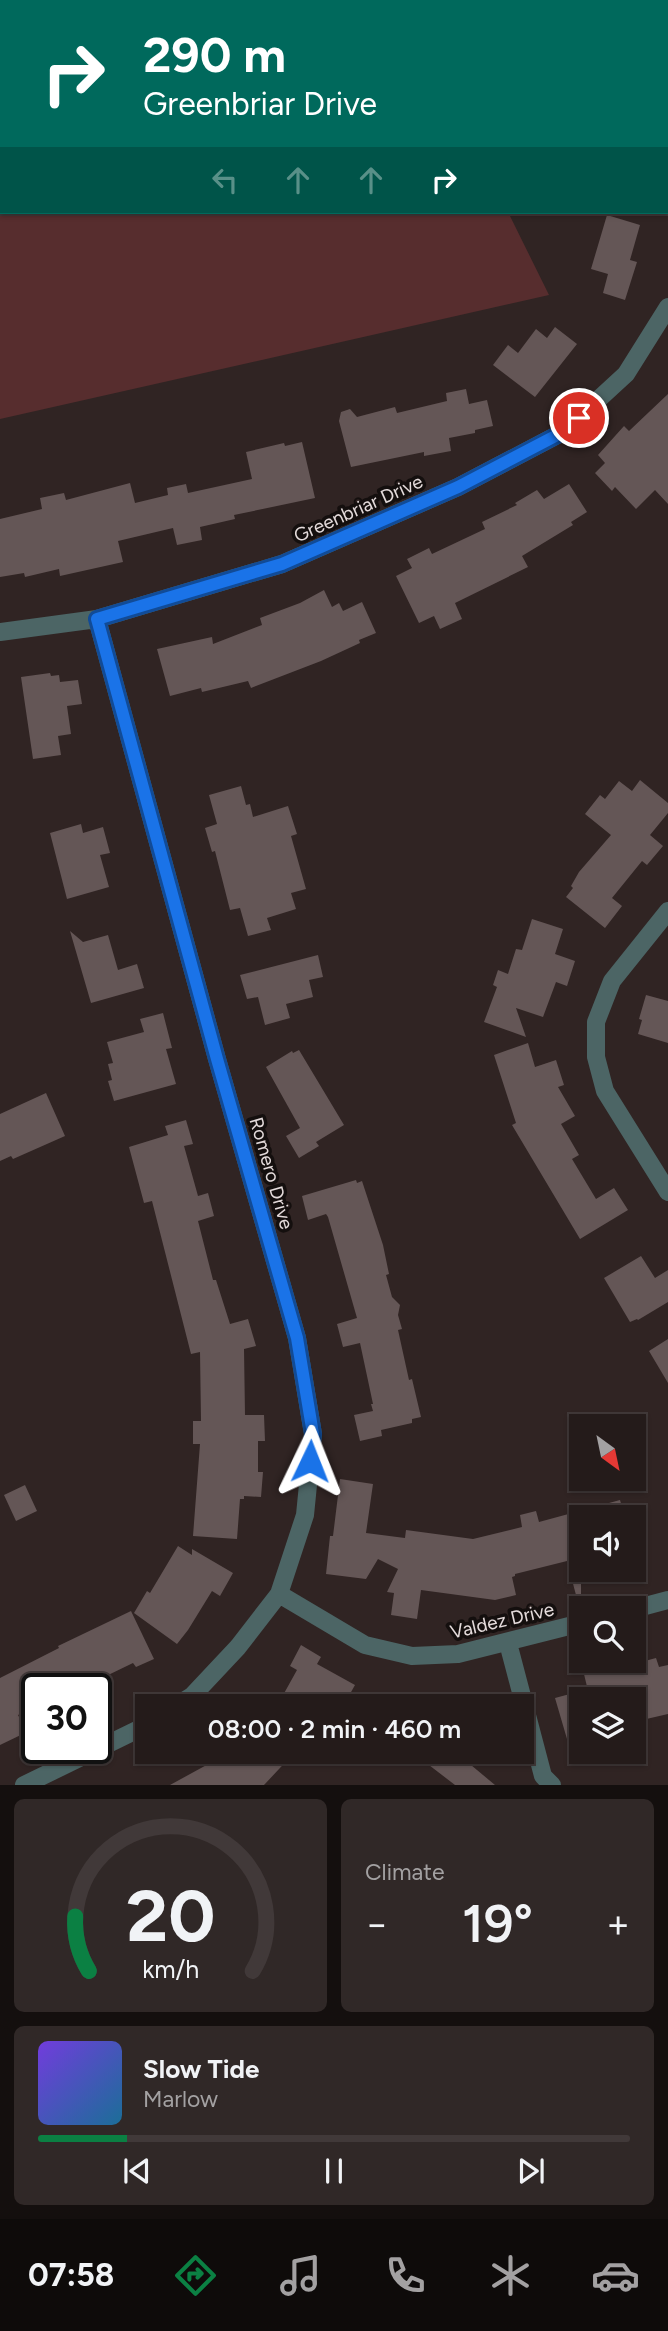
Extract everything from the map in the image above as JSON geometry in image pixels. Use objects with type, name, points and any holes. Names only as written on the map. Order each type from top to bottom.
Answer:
[{"type":"street","name":"Greenbriar Drive","points":[[0,632],[97,619],[282,564],[458,487],[563,432],[626,374],[668,307]]},
{"type":"street","name":"Romero Drive","points":[[97,619],[217,1059],[297,1338],[313,1434],[305,1515],[279,1594],[238,1647],[194,1694]]},
{"type":"street","points":[[668,911],[612,981],[596,1022],[596,1057],[605,1091],[668,1192]]},
{"type":"street","name":"Valdez Drive","points":[[279,1594],[365,1645],[412,1656],[458,1654],[569,1626]]},
{"type":"street","points":[[646,1606],[668,1600]]},
{"type":"street","points":[[508,1643],[543,1776],[552,1785]]},
{"type":"street","points":[[24,1785],[135,1731]]},
{"type":"shaded area","points":[[0,214],[509,214],[549,295],[0,419]]},
{"type":"building","points":[[607,215],[640,225],[630,260],[637,262],[625,300],[603,293],[608,274],[591,269]]},
{"type":"building","points":[[555,327],[577,344],[535,397],[493,365],[508,345],[518,353],[536,329],[547,338]]},
{"type":"building","points":[[466,389],[469,404],[487,400],[493,426],[449,438],[451,451],[424,456],[424,452],[351,467],[339,421],[341,412],[350,409],[357,417],[395,407],[397,413],[447,401],[446,393]]},
{"type":"building","points":[[668,394],[668,504],[655,490],[636,509],[615,487],[612,491],[595,473],[605,463],[598,455],[624,426],[629,431]]},
{"type":"building","points":[[302,442],[315,498],[234,515],[235,519],[200,527],[202,540],[177,545],[173,528],[118,541],[123,562],[60,576],[59,569],[25,577],[24,573],[0,577],[0,519],[42,509],[40,498],[64,493],[66,500],[130,483],[135,503],[168,495],[167,488],[186,484],[188,493],[252,479],[246,452],[284,443],[285,446]]},
{"type":"building","points":[[569,484],[587,512],[571,522],[573,525],[522,556],[528,567],[455,603],[462,619],[440,629],[434,616],[419,623],[396,576],[412,568],[407,559],[429,548],[432,554],[485,529],[482,522],[517,505],[515,503],[537,490],[544,499]]},
{"type":"building","points":[[324,590],[332,607],[339,603],[343,611],[362,602],[376,633],[321,661],[251,688],[248,681],[202,692],[201,688],[170,696],[157,649],[212,637],[213,644],[262,625],[260,618],[300,603]]},
{"type":"building","points":[[50,673],[51,676],[59,675],[60,682],[78,680],[82,704],[67,706],[71,734],[58,736],[61,755],[33,759],[21,677]]},
{"type":"building","points":[[640,780],[668,803],[668,813],[650,835],[663,846],[647,865],[642,861],[612,898],[622,906],[605,928],[566,897],[579,872],[611,835],[585,814],[600,795],[605,799],[619,781],[632,791]]},
{"type":"building","points":[[241,786],[246,805],[250,804],[253,817],[288,806],[297,834],[291,836],[306,889],[291,893],[296,909],[267,918],[271,930],[248,936],[240,908],[230,910],[215,851],[212,852],[205,828],[217,824],[209,795]]},
{"type":"building","points":[[81,824],[83,833],[103,827],[110,853],[100,855],[109,887],[67,899],[50,833]]},
{"type":"building","points":[[532,919],[563,929],[555,954],[575,961],[567,986],[556,982],[543,1017],[516,1008],[526,1037],[484,1022],[497,987],[493,985],[498,970],[508,974],[516,949],[522,950]]},
{"type":"building","points":[[70,931],[83,942],[108,935],[118,970],[137,964],[144,988],[91,1003]]},
{"type":"building","points":[[318,955],[323,977],[309,980],[313,997],[286,1004],[290,1018],[265,1025],[258,997],[247,999],[240,975]]},
{"type":"building","points":[[646,995],[668,1001],[668,1043],[638,1034]]},
{"type":"building","points":[[163,1013],[172,1048],[166,1049],[176,1084],[114,1101],[108,1081],[112,1080],[108,1064],[113,1063],[107,1042],[144,1032],[140,1019]]},
{"type":"building","points":[[528,1043],[535,1067],[556,1060],[564,1085],[558,1087],[575,1116],[561,1124],[579,1155],[572,1159],[596,1199],[614,1188],[628,1210],[580,1239],[512,1125],[516,1123],[494,1055]]},
{"type":"building","points":[[299,1050],[344,1125],[316,1142],[319,1146],[299,1158],[286,1136],[300,1128],[266,1067],[292,1051],[293,1053]]},
{"type":"building","points":[[46,1093],[65,1136],[13,1159],[11,1156],[0,1161],[0,1114]]},
{"type":"building","points":[[186,1120],[193,1144],[184,1146],[198,1196],[208,1193],[214,1216],[198,1221],[213,1280],[216,1280],[230,1324],[248,1319],[256,1346],[244,1349],[245,1415],[264,1415],[265,1441],[258,1441],[258,1472],[263,1472],[261,1497],[244,1496],[244,1499],[240,1499],[237,1539],[193,1536],[200,1444],[193,1444],[193,1421],[201,1421],[200,1352],[191,1354],[152,1201],[144,1203],[129,1147],[168,1135],[165,1126]]},
{"type":"building","points":[[356,1180],[357,1183],[362,1181],[383,1245],[389,1274],[386,1275],[392,1297],[400,1305],[398,1315],[402,1329],[398,1330],[409,1380],[412,1379],[421,1417],[412,1419],[412,1423],[381,1430],[382,1436],[360,1441],[354,1415],[373,1411],[373,1404],[360,1343],[343,1347],[337,1324],[357,1318],[328,1217],[326,1214],[308,1220],[302,1196]]},
{"type":"building","points":[[641,1256],[655,1278],[668,1270],[668,1302],[630,1322],[604,1278]]},
{"type":"building","points":[[668,1339],[668,1383],[649,1351]]},
{"type":"building","points":[[340,1479],[373,1484],[366,1533],[405,1538],[406,1530],[473,1539],[522,1527],[520,1515],[536,1511],[539,1522],[569,1514],[569,1569],[567,1561],[515,1574],[512,1577],[516,1595],[495,1600],[421,1590],[417,1619],[391,1615],[394,1593],[387,1592],[398,1569],[378,1559],[366,1579],[326,1574],[330,1536],[333,1536]]},
{"type":"building","points":[[25,1485],[37,1511],[16,1521],[4,1495]]},
{"type":"building","points":[[620,1500],[621,1505],[602,1505]]},
{"type":"building","points":[[178,1546],[192,1555],[192,1549],[233,1573],[220,1596],[212,1591],[177,1644],[134,1613],[147,1591],[150,1593]]},
{"type":"building","points":[[573,1582],[581,1582],[581,1594],[576,1595]]},
{"type":"building","points":[[131,1611],[154,1659],[136,1667],[133,1663],[112,1673],[21,1673],[21,1714],[18,1715],[21,1721],[21,1735],[0,1745],[0,1678],[59,1648],[58,1646]]},
{"type":"building","points":[[301,1645],[321,1657],[317,1664],[355,1685],[350,1694],[284,1694],[297,1670],[290,1666]]},
{"type":"building","points":[[656,1658],[659,1667],[668,1665],[668,1714],[646,1719],[646,1687],[587,1687],[584,1673],[646,1673],[646,1661]]},
{"type":"building","points":[[569,1694],[569,1738],[567,1739],[555,1698]]},
{"type":"building","points":[[208,1764],[284,1764],[264,1785],[170,1785]]},
{"type":"building","points":[[428,1764],[472,1764],[495,1785],[455,1785]]},
{"type":"route","points":[[310,1461],[313,1434],[297,1338],[217,1059],[97,619],[282,564],[458,487],[563,432],[579,418]]}]
